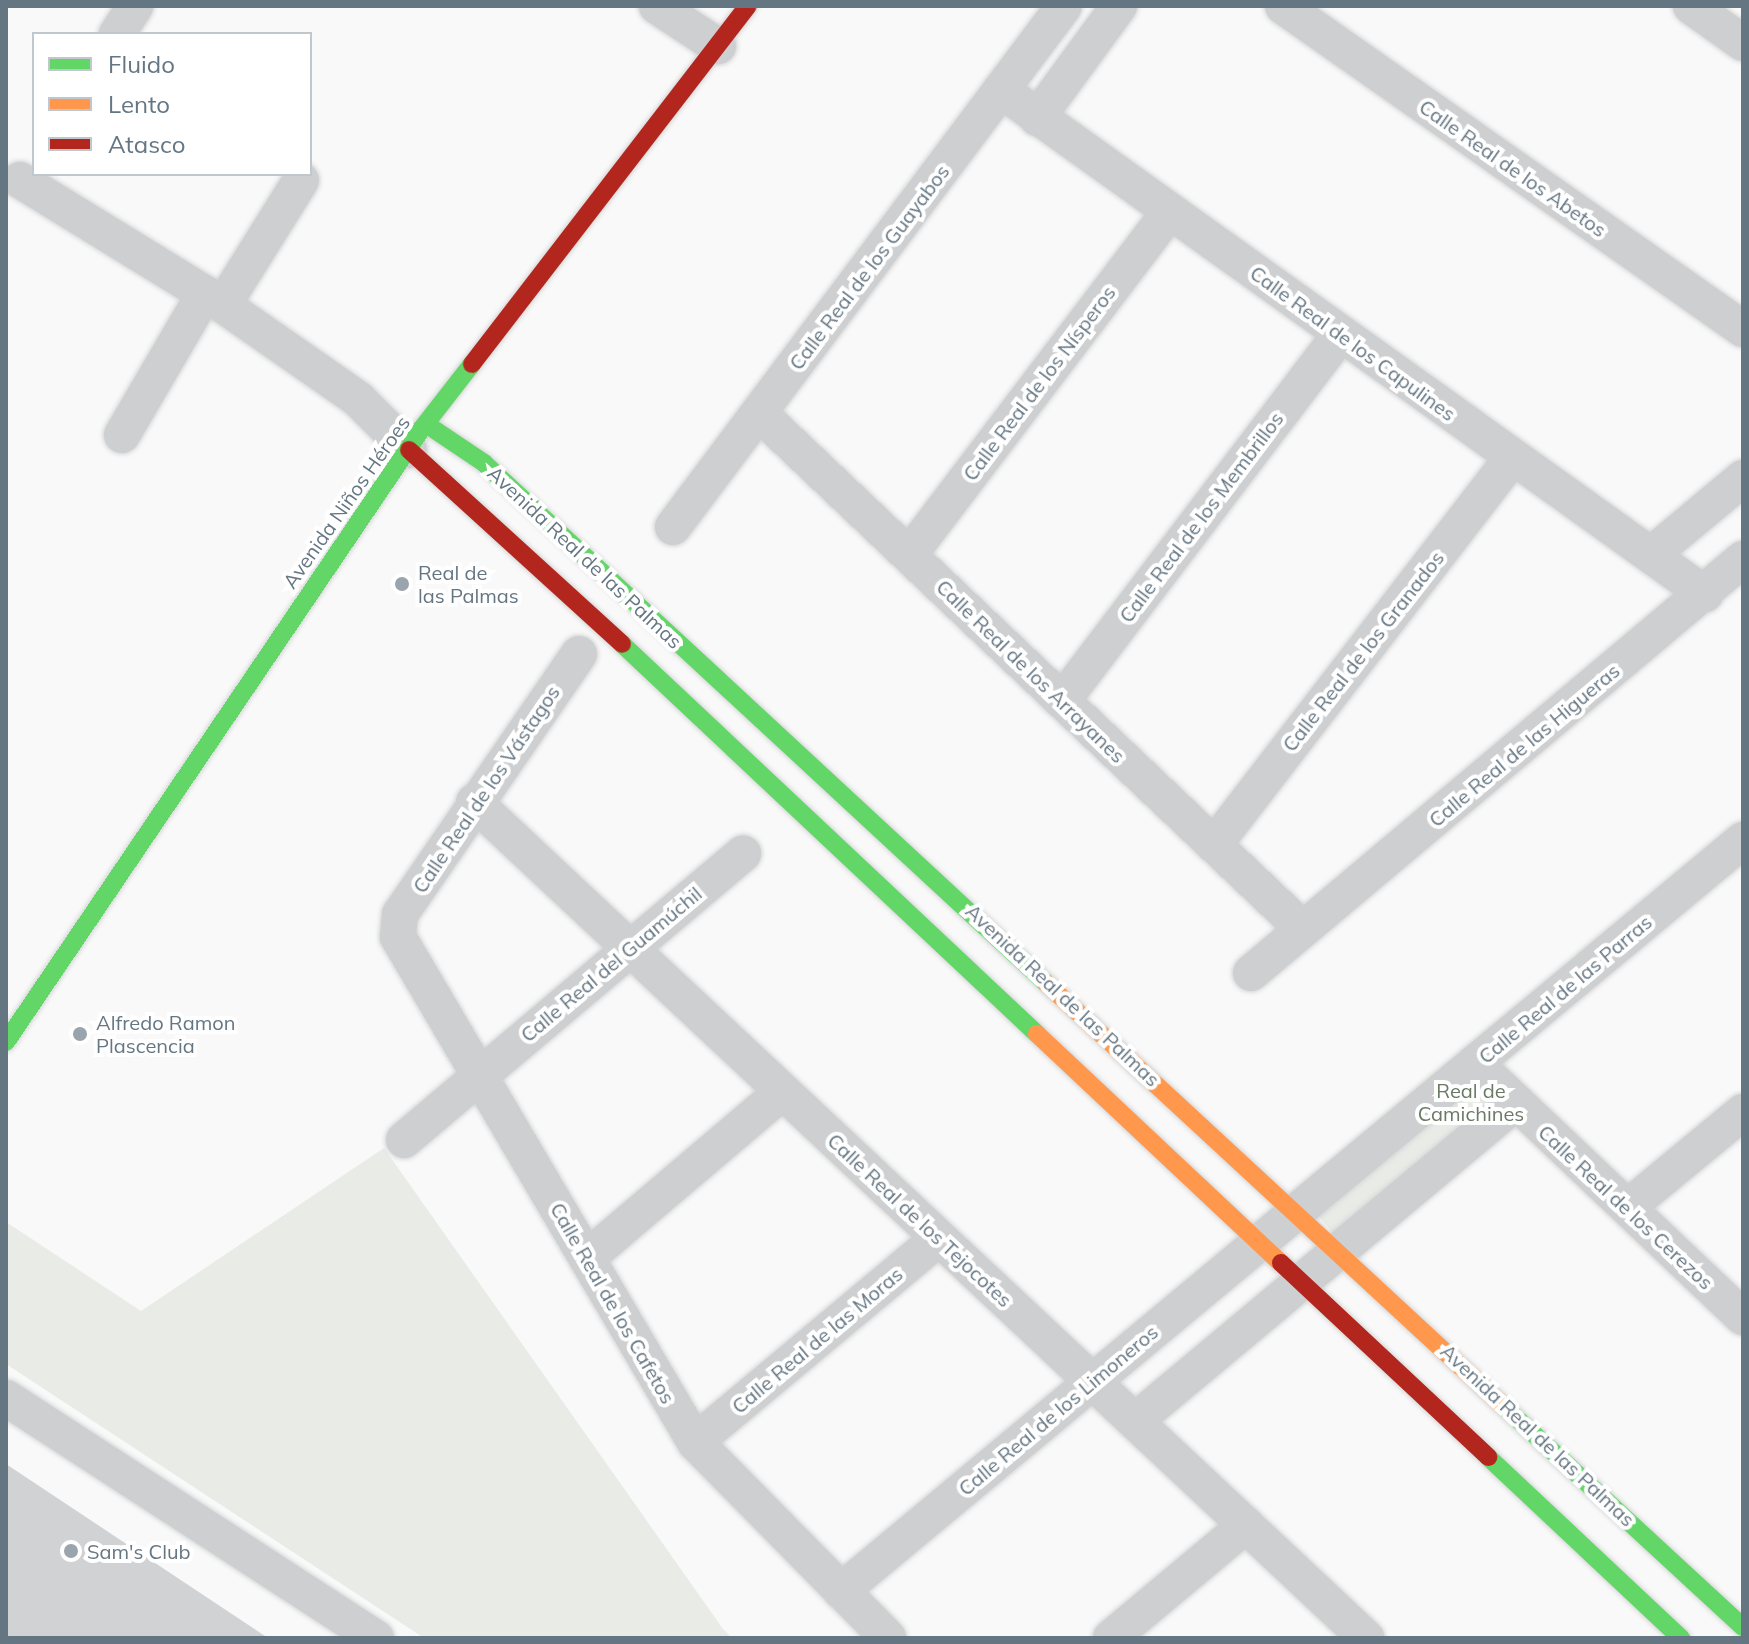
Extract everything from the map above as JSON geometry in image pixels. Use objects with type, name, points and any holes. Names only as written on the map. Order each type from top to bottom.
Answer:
[{"type":"street","points":[[118,32],[135,6]]},
{"type":"street","points":[[657,6],[718,46]]},
{"type":"street","name":"Avenida Niños Héroes","points":[[6,1042],[417,437],[748,6]]},
{"type":"street","name":"Calle Real de los Guayabos","points":[[673,527],[1064,6]]},
{"type":"street","points":[[1037,118],[1119,6]]},
{"type":"street","name":"Calle Real de los Abetos","points":[[1283,6],[1743,329]]},
{"type":"street","points":[[1691,6],[1743,43]]},
{"type":"street","name":"Calle Real de los Capulines","points":[[1001,90],[1705,594]]},
{"type":"street","name":"Avenida Real de las Palmas","points":[[20,179],[214,299],[417,437],[484,463],[1277,1228],[1300,1283],[1681,1638]]},
{"type":"street","points":[[122,435],[214,299],[301,180]]},
{"type":"street","name":"Calle Real de los Nísperos","points":[[909,555],[1169,212]]},
{"type":"street","name":"Calle Real de los Membrillos","points":[[1062,701],[1341,334]]},
{"type":"street","name":"Calle Real de los Arrayanes","points":[[759,413],[1303,929]]},
{"type":"street","name":"Avenida Real de las Palmas","points":[[417,437],[471,501],[1277,1228],[1340,1249],[1736,1620]]},
{"type":"street","name":"Calle Real de los Granados","points":[[1214,845],[1513,457]]},
{"type":"street","points":[[1651,555],[1743,478]]},
{"type":"street","name":"Calle Real de las Higueras","points":[[1251,973],[1743,559]]},
{"type":"street","name":"Calle Real de los Vástagos","points":[[396,926],[474,802],[579,654]]},
{"type":"street","name":"Calle Real de los Tejocotes","points":[[474,802],[1366,1638]]},
{"type":"street","name":"Calle Real de las Parras","points":[[1277,1228],[1743,840]]},
{"type":"street","name":"Calle Real del Guamúchil","points":[[404,1140],[743,854]]},
{"type":"street","name":"Calle Real de los Cafetos","points":[[396,926],[402,945],[695,1442],[888,1638]]},
{"type":"street","name":"Calle Real de los Cerezos","points":[[1475,1063],[1743,1317]]},
{"type":"street","points":[[587,1258],[783,1091]]},
{"type":"street","points":[[1135,1421],[1516,1102]]},
{"type":"street","points":[[1628,1207],[1743,1112]]},
{"type":"street","name":"Calle Real de los Limoneros","points":[[841,1591],[1277,1228]]},
{"type":"street","name":"Calle Real de las Moras","points":[[695,1442],[939,1238]]},
{"type":"street","points":[[6,1398],[376,1638]]},
{"type":"street","points":[[1111,1638],[1246,1525]]},
{"type":"street","points":[[1714,1630],[1736,1620]]},
{"type":"green space","name":"Real de Camichines","points":[[1474,1072],[1502,1104],[1342,1244],[1314,1211]]},
{"type":"green space","points":[[384,1148],[732,1638],[424,1638],[6,1364],[6,1222],[141,1311]]},
{"type":"building","name":"Sam's Club","points":[[6,1464],[268,1638],[6,1638]]},
{"type":"traffic: fast","points":[[6,1042],[423,427],[472,364]]},
{"type":"traffic: fast","points":[[426,424],[484,463],[1046,983]]},
{"type":"traffic: fast","points":[[622,644],[1037,1034]]},
{"type":"traffic: fast","points":[[1499,1402],[1743,1627]]},
{"type":"traffic: fast","points":[[1488,1457],[1681,1638]]},
{"type":"traffic: slow","points":[[1046,983],[1499,1402]]},
{"type":"traffic: slow","points":[[1037,1034],[1281,1263]]},
{"type":"traffic: jam","points":[[472,364],[748,6]]},
{"type":"traffic: jam","points":[[409,450],[622,644]]},
{"type":"traffic: jam","points":[[1281,1263],[1488,1457]]},
{"type":"place","name":"Real de las Palmas","points":[[402,584]]},
{"type":"place","name":"Alfredo Ramon Plascencia","points":[[80,1034]]},
{"type":"place","name":"Sam's Club","points":[[71,1551]]}]
